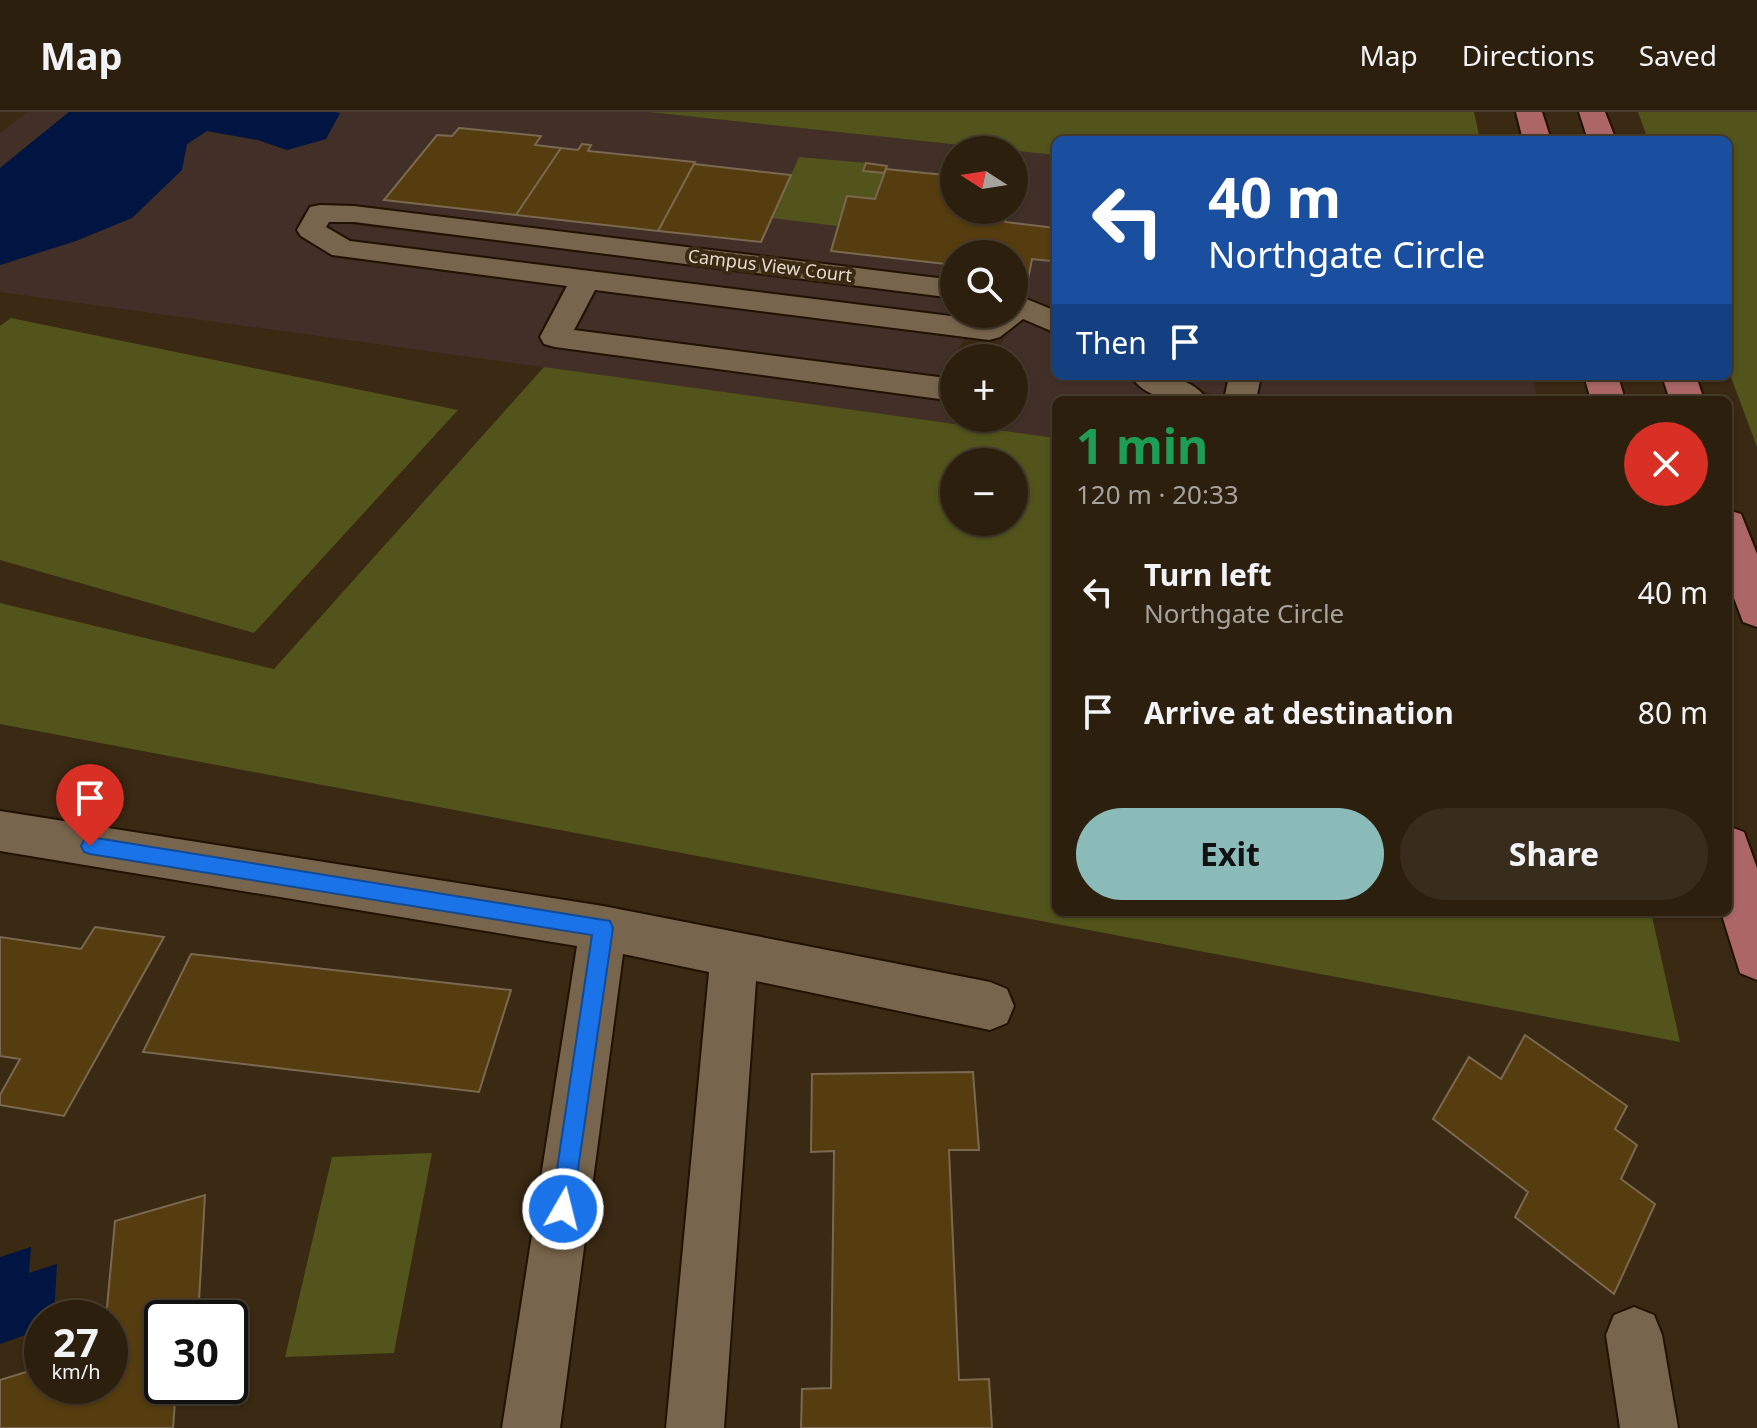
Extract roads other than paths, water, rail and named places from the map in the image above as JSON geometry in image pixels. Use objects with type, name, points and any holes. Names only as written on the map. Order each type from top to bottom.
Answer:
[{"type":"main road","points":[[1529,112],[1536,136]]},
{"type":"main road","points":[[1592,112],[1601,136]]},
{"type":"main road","points":[[1732,536],[1757,611]]},
{"type":"main road","points":[[1732,862],[1757,956]]},
{"type":"street","name":"Campus View Court","points":[[585,280],[342,249],[311,230],[320,213],[586,242],[940,287]]},
{"type":"street","points":[[940,308],[585,280],[555,337],[940,388]]},
{"type":"street","points":[[1028,317],[1052,322]]},
{"type":"street","points":[[985,344],[998,328]]},
{"type":"street","points":[[1154,380],[1184,396]]},
{"type":"street","points":[[0,831],[603,928],[990,1006]]},
{"type":"street","points":[[531,1428],[603,928]]},
{"type":"street","points":[[695,1428],[734,956]]},
{"type":"street","points":[[1634,1335],[1649,1428]]},
{"type":"water","points":[[69,112],[340,113],[326,139],[287,150],[258,140],[207,131],[187,144],[182,170],[132,218],[76,241],[0,265],[0,168]]},
{"type":"water","points":[[31,1247],[29,1273],[57,1264],[55,1300],[24,1300],[24,1335],[0,1344],[0,1257]]}]
